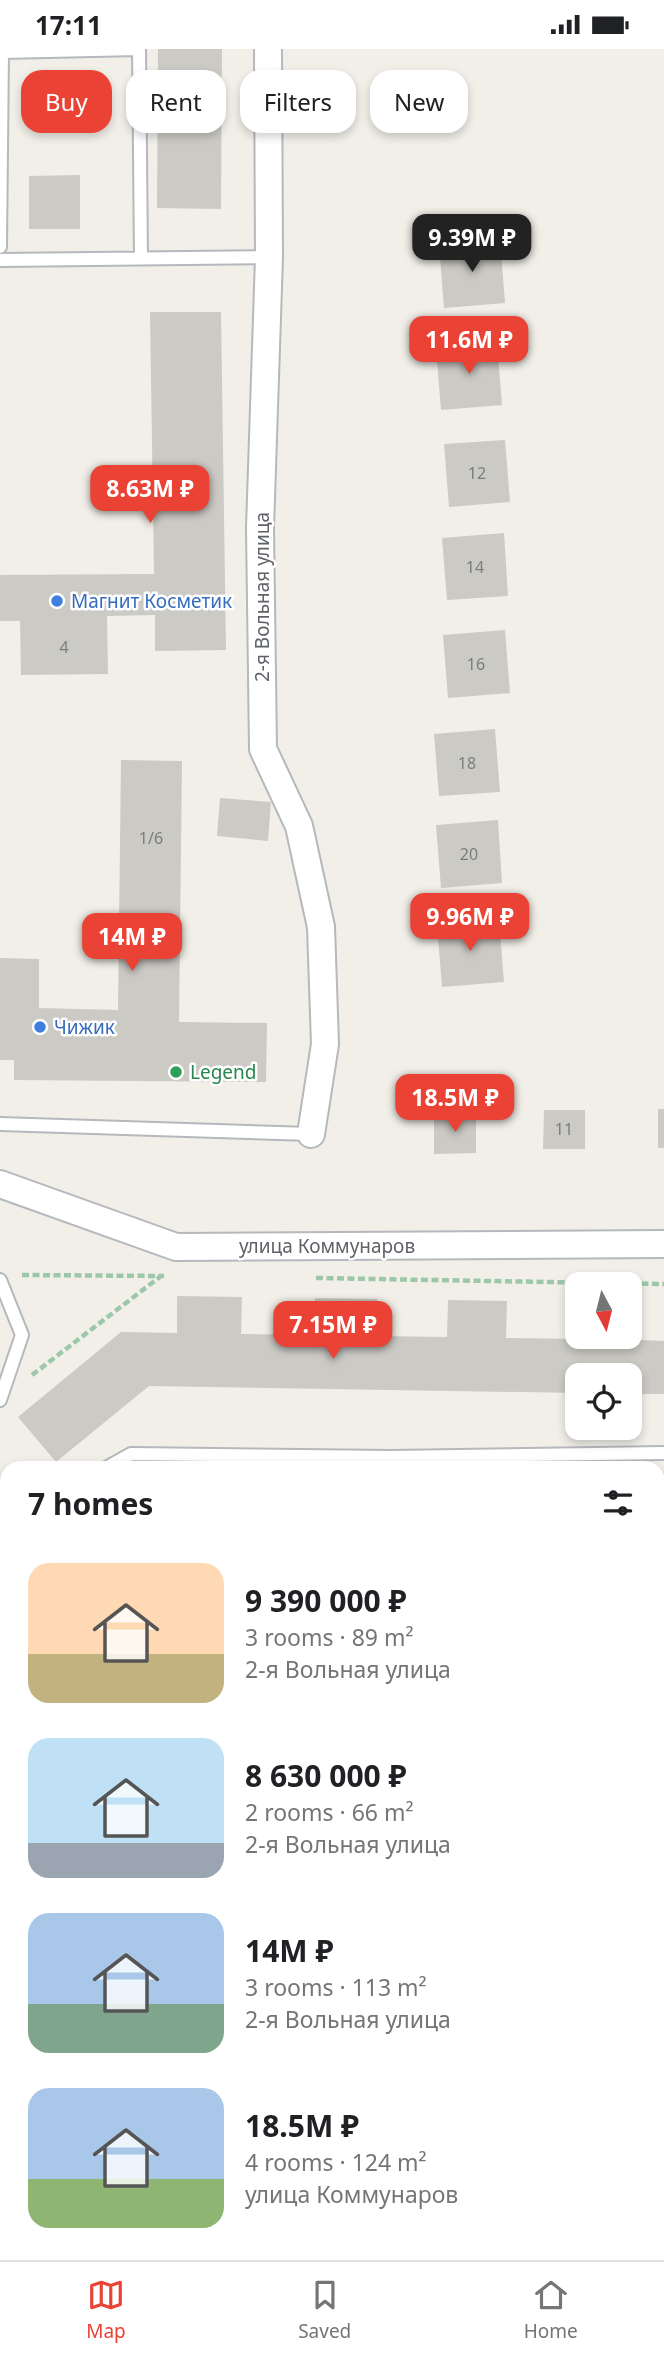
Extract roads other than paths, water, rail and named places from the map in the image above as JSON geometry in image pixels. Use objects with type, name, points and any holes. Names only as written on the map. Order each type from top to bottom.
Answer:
[{"type":"street","name":"2-я Вольная улица","points":[[268,49],[268,257],[260,528],[263,749],[299,826],[320,927],[325,1044],[311,1134]]},
{"type":"street","name":"улица Коммунаров","points":[[0,1184],[176,1247],[664,1244]]},
{"type":"lane","points":[[0,247],[2,52],[139,49],[141,258]]},
{"type":"lane","points":[[0,260],[268,257]]},
{"type":"lane","points":[[0,1124],[311,1134]]},
{"type":"lane","points":[[0,1280],[22,1335],[1,1399]]},
{"type":"lane","points":[[421,1461],[664,1453]]},
{"type":"lane","points":[[118,1461],[131,1454],[358,1461]]},
{"type":"place","name":"Магнит Косметик","points":[[57,601]]},
{"type":"place","name":"Чижик","points":[[40,1027]]},
{"type":"place","name":"Legend","points":[[176,1072]]}]
